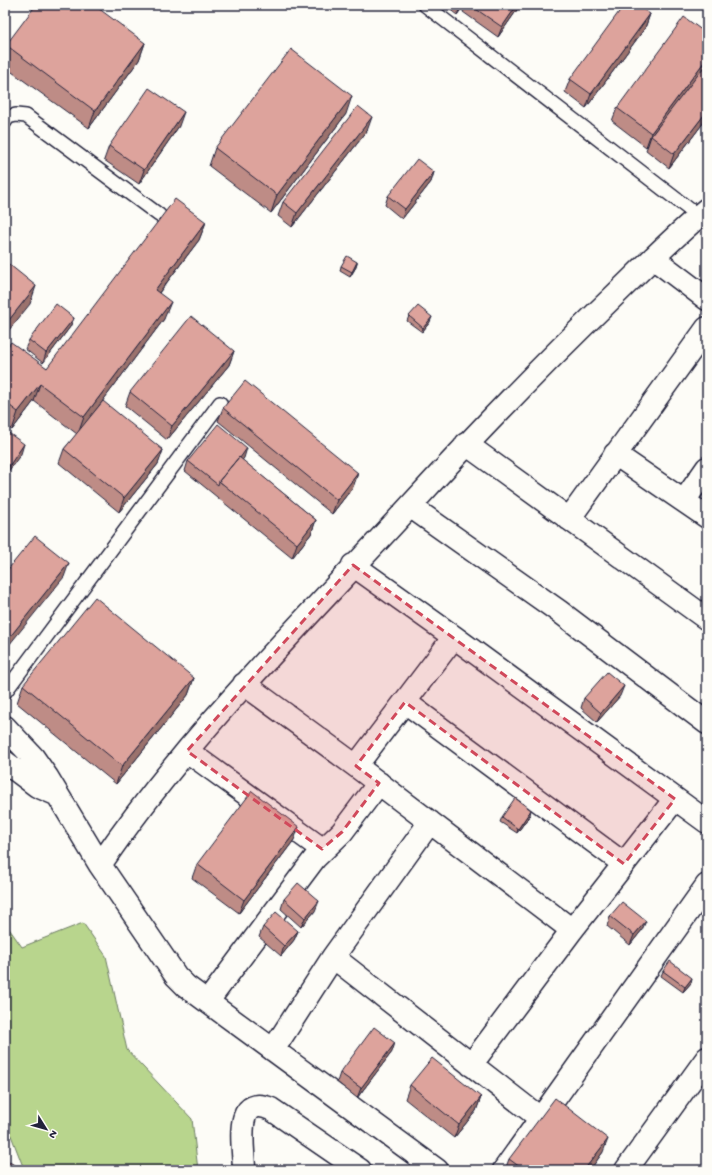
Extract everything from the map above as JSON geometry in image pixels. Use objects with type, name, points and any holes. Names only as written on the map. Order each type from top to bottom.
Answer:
[{"type":"street","points":[[100,865],[133,817],[187,751],[244,684],[353,566],[466,444],[573,336],[653,258],[703,213]]},
{"type":"street","points":[[653,258],[707,299]]},
{"type":"street","points":[[569,519],[707,328]]},
{"type":"street","points":[[466,444],[707,620]]},
{"type":"street","points":[[616,454],[707,517]]},
{"type":"street","points":[[684,501],[707,468]]},
{"type":"street","points":[[410,506],[560,612],[707,723]]},
{"type":"street","points":[[353,566],[454,637],[707,822]]},
{"type":"street","points":[[356,766],[454,637]]},
{"type":"street","points":[[244,684],[356,766],[572,930]]},
{"type":"street","points":[[406,702],[624,864]]},
{"type":"street","points":[[5,727],[33,757],[47,777],[100,865],[176,976],[186,986],[436,1170]]},
{"type":"street","points":[[187,751],[322,850]]},
{"type":"street","points":[[5,762],[37,786],[56,794]]},
{"type":"street","points":[[208,1001],[322,850],[342,832],[379,784]]},
{"type":"street","points":[[471,1065],[572,930],[675,799]]},
{"type":"street","points":[[273,1050],[333,957],[430,822]]},
{"type":"street","points":[[504,1170],[707,885]]},
{"type":"street","points":[[333,957],[540,1118]]},
{"type":"street","points":[[631,1168],[707,1058]]},
{"type":"street","points":[[244,1170],[243,1121],[245,1112],[250,1107],[261,1105],[271,1109],[360,1170]]},
{"type":"lane","points":[[425,5],[703,213]]},
{"type":"lane","points":[[5,122],[8,117],[16,115],[26,116],[159,215]]},
{"type":"lane","points":[[5,692],[220,403]]},
{"type":"highlighted area","points":[[353,565],[675,799],[624,864],[405,702],[356,766],[379,783],[342,832],[322,849],[187,751]]},
{"type":"green space","points":[[5,923],[22,947],[83,923],[106,956],[127,1050],[192,1119],[198,1170],[24,1169],[5,1120]]},
{"type":"building","points":[[36,5],[94,5],[145,43],[95,111],[6,45]]},
{"type":"building","points":[[470,5],[517,5],[502,27]]},
{"type":"building","points":[[624,5],[637,5],[650,14],[591,94],[570,79]]},
{"type":"building","points":[[684,17],[707,34],[707,58],[651,133],[617,108]]},
{"type":"building","points":[[291,49],[352,96],[277,195],[215,148]]},
{"type":"building","points":[[707,63],[707,111],[674,154],[651,136]]},
{"type":"building","points":[[149,88],[184,112],[144,170],[109,146]]},
{"type":"building","points":[[358,106],[372,117],[297,213],[283,202]]},
{"type":"building","points":[[417,159],[434,172],[405,209],[388,196]]},
{"type":"building","points":[[175,199],[206,222],[155,290],[171,302],[84,417],[40,384],[18,412],[5,402],[5,350],[11,342],[47,368]]},
{"type":"building","points":[[347,256],[357,262],[352,272],[341,266]]},
{"type":"building","points":[[5,261],[36,286],[5,325]]},
{"type":"building","points":[[56,304],[74,318],[46,353],[29,340]]},
{"type":"building","points":[[418,306],[432,317],[423,328],[409,316]]},
{"type":"building","points":[[191,316],[234,351],[172,426],[130,392]]},
{"type":"building","points":[[245,381],[358,473],[337,500],[223,408]]},
{"type":"building","points":[[103,401],[163,450],[124,498],[64,449]]},
{"type":"building","points":[[218,424],[247,448],[219,481],[218,485],[188,461]]},
{"type":"building","points":[[6,431],[24,444],[5,472],[5,432]]},
{"type":"building","points":[[239,457],[316,520],[297,544],[219,481]]},
{"type":"building","points":[[35,536],[69,563],[5,643],[5,573]]},
{"type":"building","points":[[95,597],[194,678],[122,766],[23,685]]},
{"type":"building","points":[[607,672],[624,686],[601,713],[584,698]]},
{"type":"building","points":[[252,791],[299,827],[244,900],[197,864]]},
{"type":"building","points":[[515,798],[531,810],[518,829],[502,817]]},
{"type":"building","points":[[298,883],[319,901],[305,918],[284,899]]},
{"type":"building","points":[[622,902],[646,921],[634,935],[610,916]]},
{"type":"building","points":[[276,912],[298,931],[284,946],[263,927]]},
{"type":"building","points":[[670,961],[692,978],[685,987],[663,971]]},
{"type":"building","points":[[374,1027],[395,1043],[361,1088],[340,1073]]},
{"type":"building","points":[[432,1058],[481,1097],[459,1125],[410,1085]]},
{"type":"building","points":[[555,1098],[608,1139],[584,1170],[524,1170],[509,1159]]},
{"type":"building","points":[[5,1159],[22,1170],[5,1170]]}]
